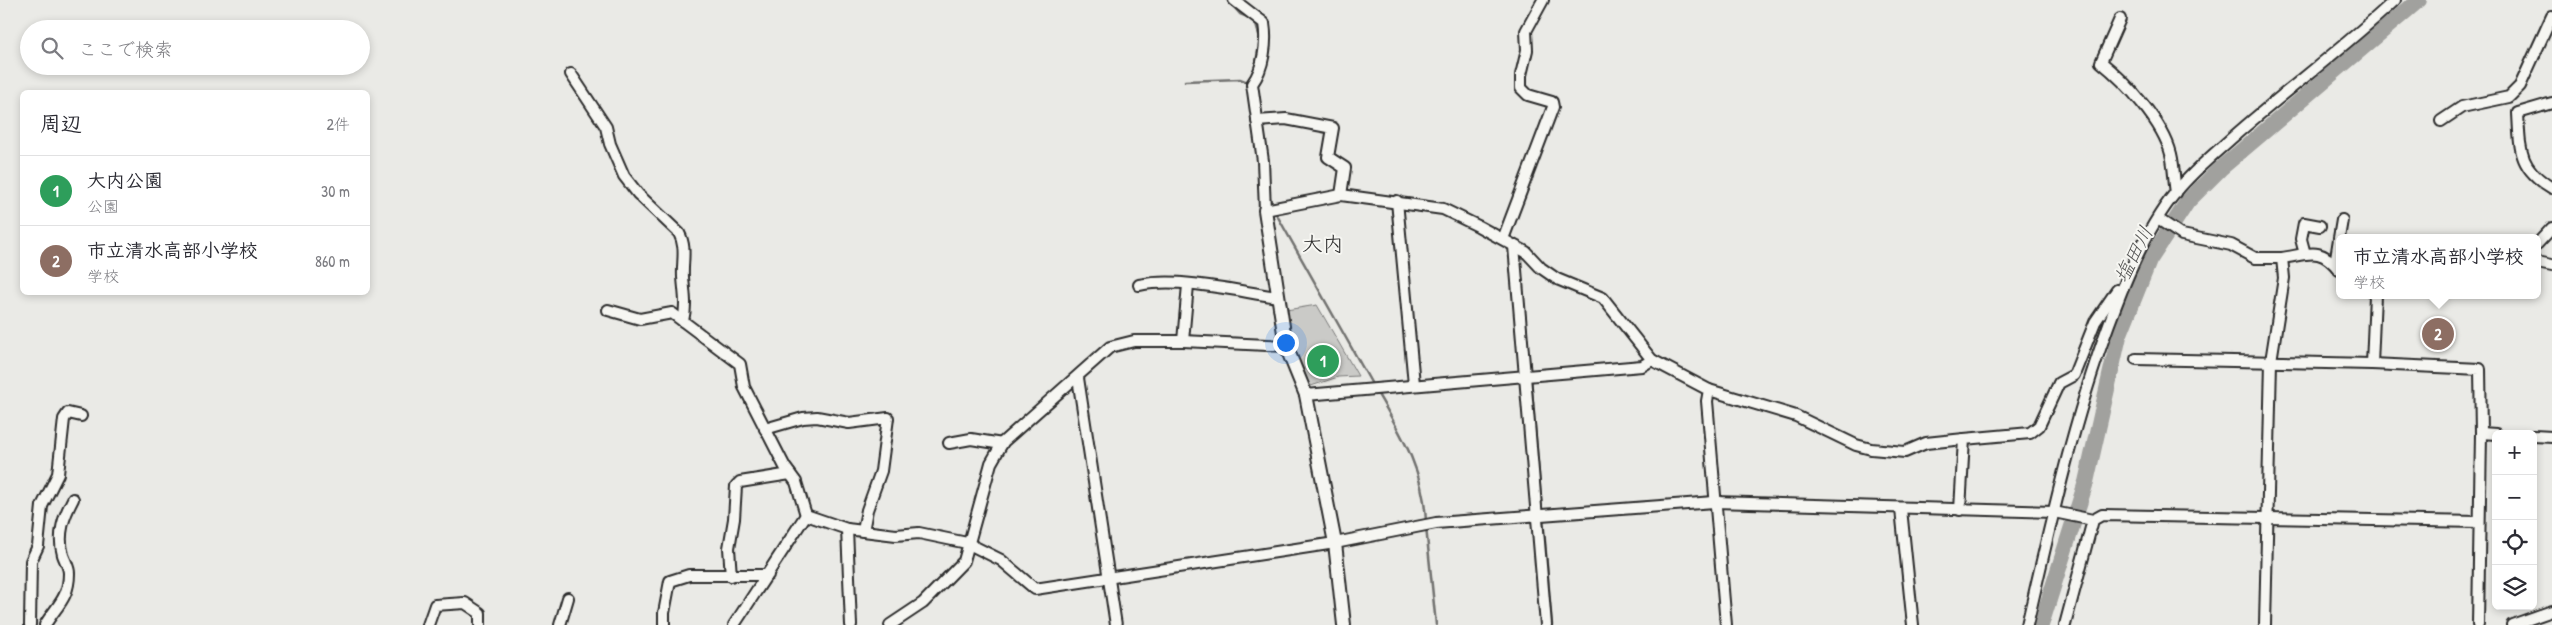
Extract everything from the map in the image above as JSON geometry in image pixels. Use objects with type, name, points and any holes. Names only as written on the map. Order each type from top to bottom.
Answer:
[{"type":"street","points":[[1234,0],[1264,23],[1266,32],[1258,76],[1252,84],[1263,161],[1264,210],[1286,346],[1306,395],[1335,543],[1344,625]]},
{"type":"street","points":[[1503,240],[1553,107],[1552,102],[1528,95],[1520,88],[1527,50],[1526,31],[1543,0]]},
{"type":"street","points":[[1264,210],[1341,196],[1397,201],[1443,210],[1526,252],[1540,268],[1557,279],[1603,298],[1652,360],[1709,390],[1796,416],[1856,445],[1871,449],[1905,452],[1926,443],[2030,434],[2039,426],[2059,383],[2074,375],[2095,322],[2127,276],[2176,192],[2194,172],[2283,92],[2395,0]]},
{"type":"street","points":[[2441,121],[2462,107],[2509,97],[2520,86],[2552,16]]},
{"type":"street","points":[[2120,19],[2101,62],[2114,72],[2163,133],[2171,154],[2176,192]]},
{"type":"street","points":[[571,74],[606,127],[610,144],[624,176],[638,194],[679,233],[683,240],[685,249],[683,275],[686,305],[684,320]]},
{"type":"street","points":[[2552,104],[2518,113],[2520,150],[2524,163],[2533,174],[2552,188]]},
{"type":"street","points":[[1257,121],[1286,119],[1333,128],[1328,157],[1345,168],[1341,196]]},
{"type":"street","points":[[1397,201],[1414,384]]},
{"type":"street","points":[[2160,220],[2182,235],[2231,245],[2255,258],[2282,258],[2320,252],[2330,258],[2336,266]]},
{"type":"street","points":[[2340,234],[2342,220]]},
{"type":"street","points":[[2306,254],[2301,239],[2304,223],[2320,226]]},
{"type":"street","points":[[2541,240],[2552,228]]},
{"type":"street","points":[[1514,246],[1546,625]]},
{"type":"street","points":[[2265,625],[2271,361],[2284,278],[2282,258]]},
{"type":"street","points":[[2027,625],[2098,351],[2127,276]]},
{"type":"street","points":[[1139,285],[1153,282],[1188,285],[1278,297]]},
{"type":"street","points":[[1183,341],[1188,285]]},
{"type":"street","points":[[2372,364],[2375,299]]},
{"type":"street","points":[[608,310],[640,319],[672,313],[684,320],[740,364],[744,387],[765,429],[796,482],[806,516],[734,625]]},
{"type":"street","points":[[890,625],[935,593],[964,561],[967,543],[991,463],[1002,444],[1047,402],[1078,378],[1110,347],[1134,341],[1183,341],[1286,346]]},
{"type":"street","points":[[2136,359],[2372,364],[2480,370],[2478,625]]},
{"type":"street","points":[[1306,395],[1414,384],[1642,366],[1652,360]]},
{"type":"street","points":[[1078,378],[1116,625]]},
{"type":"street","points":[[1709,390],[1707,401],[1714,502],[1726,625]]},
{"type":"street","points":[[30,625],[31,560],[38,546],[42,506],[58,474],[64,418],[68,413],[81,416]]},
{"type":"street","points":[[765,429],[803,418],[817,417],[849,423],[888,418],[881,471],[867,510],[863,531]]},
{"type":"street","points":[[2481,433],[2492,434]]},
{"type":"street","points":[[2537,436],[2552,437]]},
{"type":"street","points":[[948,443],[971,439],[1002,444]]},
{"type":"street","points":[[1960,510],[1964,439]]},
{"type":"street","points":[[731,576],[728,548],[734,519],[736,486],[740,482],[790,474]]},
{"type":"street","points":[[45,625],[63,600],[69,572],[61,544],[61,533],[66,513],[73,499]]},
{"type":"street","points":[[806,516],[848,529],[896,535],[919,533],[967,543],[1001,560],[1035,589],[1335,543],[1436,523],[1714,502],[1901,509],[2055,512],[2089,520],[2102,515],[2266,516],[2479,522]]},
{"type":"street","points":[[1901,509],[1913,625]]},
{"type":"street","points":[[2066,625],[2089,520]]},
{"type":"street","points":[[848,529],[851,625]]},
{"type":"street","points":[[664,625],[664,613],[670,581],[690,575],[768,575]]},
{"type":"street","points":[[560,625],[568,598]]},
{"type":"street","points":[[428,625],[435,604],[465,603],[480,613],[480,625]]},
{"type":"street","points":[[2512,625],[2552,611]]},
{"type":"shaded area","points":[[1317,305],[1358,376],[1338,377],[1308,387],[1290,345],[1286,310]]},
{"type":"waterway","points":[[1228,0],[1240,14],[1250,18]]},
{"type":"waterway","name":"塩田川","points":[[2041,625],[2086,482],[2119,336],[2149,261],[2188,201],[2220,169],[2419,0]]},
{"type":"waterway","points":[[1255,22],[1260,38],[1255,69]]},
{"type":"waterway","points":[[1185,81],[1240,79],[1250,83]]},
{"type":"waterway","points":[[1265,139],[1268,166]]},
{"type":"waterway","points":[[1269,194],[1272,205]]},
{"type":"waterway","points":[[1274,210],[1373,386]]},
{"type":"waterway","points":[[1522,257],[1520,261],[1530,372]]},
{"type":"waterway","points":[[1531,377],[1542,511]]},
{"type":"waterway","points":[[1376,391],[1410,453],[1421,486],[1426,522]]},
{"type":"waterway","points":[[1543,517],[1552,625]]},
{"type":"waterway","points":[[1426,527],[1436,625]]},
{"type":"place","name":"市立清水高部小学校","points":[[2438,334]]},
{"type":"place","name":"大内公園","points":[[1323,361]]},
{"type":"district","name":"大内","points":[[1323,243]]}]
